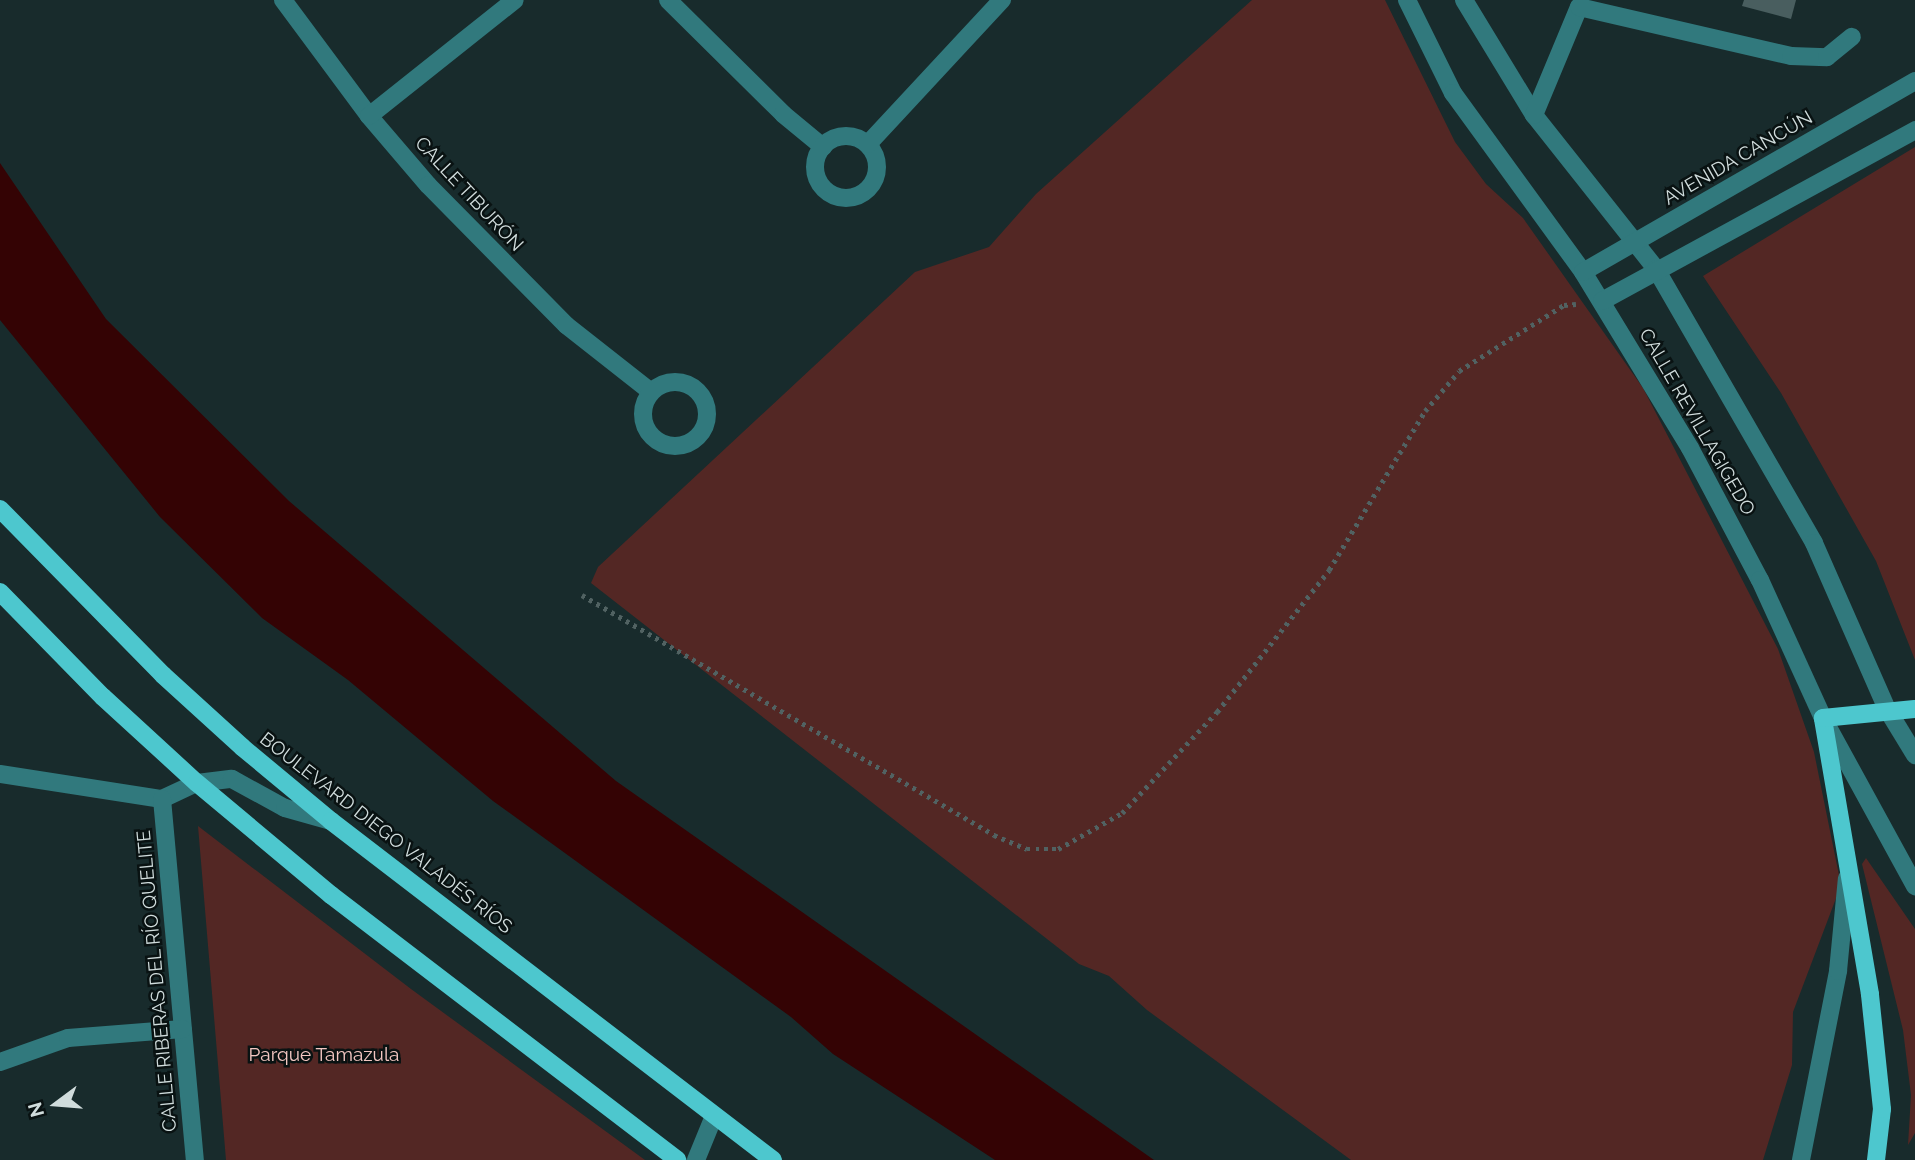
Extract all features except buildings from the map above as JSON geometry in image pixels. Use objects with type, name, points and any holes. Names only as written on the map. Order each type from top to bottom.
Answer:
[{"type":"main road","name":"BOULEVARD DIEGO VALADÉS RÍOS","points":[[0,509],[163,675],[331,821],[773,1160]]},
{"type":"main road","points":[[0,592],[103,697],[197,783],[331,895],[677,1160]]},
{"type":"main road","points":[[1876,1160],[1881,1096],[1870,994],[1847,874],[1823,718],[1887,709],[1915,709]]},
{"type":"street","name":"CALLE TIBURÓN","points":[[283,0],[369,116],[428,185],[566,325],[651,392]]},
{"type":"street","points":[[369,116],[515,0]]},
{"type":"street","points":[[668,0],[783,114],[823,147]]},
{"type":"street","points":[[868,145],[1002,0]]},
{"type":"street","name":"CALLE REVILLAGIGEDO","points":[[1407,0],[1453,93],[1602,301],[1725,510],[1797,655],[1823,718],[1915,886]]},
{"type":"street","points":[[1464,0],[1534,114],[1636,240],[1656,269],[1814,543],[1887,709],[1915,755]]},
{"type":"street","points":[[1534,114],[1578,4],[1791,56],[1827,57],[1852,37]]},
{"type":"street","name":"AVENIDA CANCÚN","points":[[1583,272],[1915,81]]},
{"type":"street","points":[[1602,301],[1656,269],[1915,130]]},
{"type":"street","points":[[840,136],[868,145],[877,173],[866,191],[848,198],[838,197],[821,185],[815,166],[823,147],[840,136]]},
{"type":"street","points":[[0,774],[162,799],[197,783],[232,779],[285,808],[331,821]]},
{"type":"street","name":"CALLE RIBERAS DEL RÍO QUELITE","points":[[162,799],[195,1160]]},
{"type":"street","points":[[1801,1160],[1838,971],[1847,874]]},
{"type":"street","points":[[0,1062],[68,1038],[183,1029]]},
{"type":"street","points":[[696,1160],[714,1116]]},
{"type":"path","points":[[582,595],[994,835],[1027,849],[1058,849],[1122,813],[1217,712],[1329,570],[1425,411],[1459,371],[1564,305]]},
{"type":"green space","points":[[1252,0],[1385,0],[1455,142],[1486,184],[1523,218],[1643,388],[1778,649],[1814,752],[1841,885],[1793,1012],[1792,1065],[1763,1160],[1351,1160],[1147,1010],[1109,976],[1079,964],[591,583],[598,567],[915,272],[989,247],[1036,194]]},
{"type":"green space","points":[[1915,147],[1915,660],[1876,561],[1781,393],[1703,276]]},
{"type":"green space","name":"Parque Tamazula","points":[[198,826],[411,989],[645,1160],[226,1160]]},
{"type":"green space","points":[[1866,858],[1915,929],[1915,1133],[1908,1145],[1911,1095],[1903,1030],[1862,864]]},
{"type":"shaded area","points":[[0,163],[106,319],[289,501],[616,781],[1154,1160],[995,1160],[833,1054],[791,1017],[493,801],[348,680],[262,618],[160,517],[0,320]]}]
